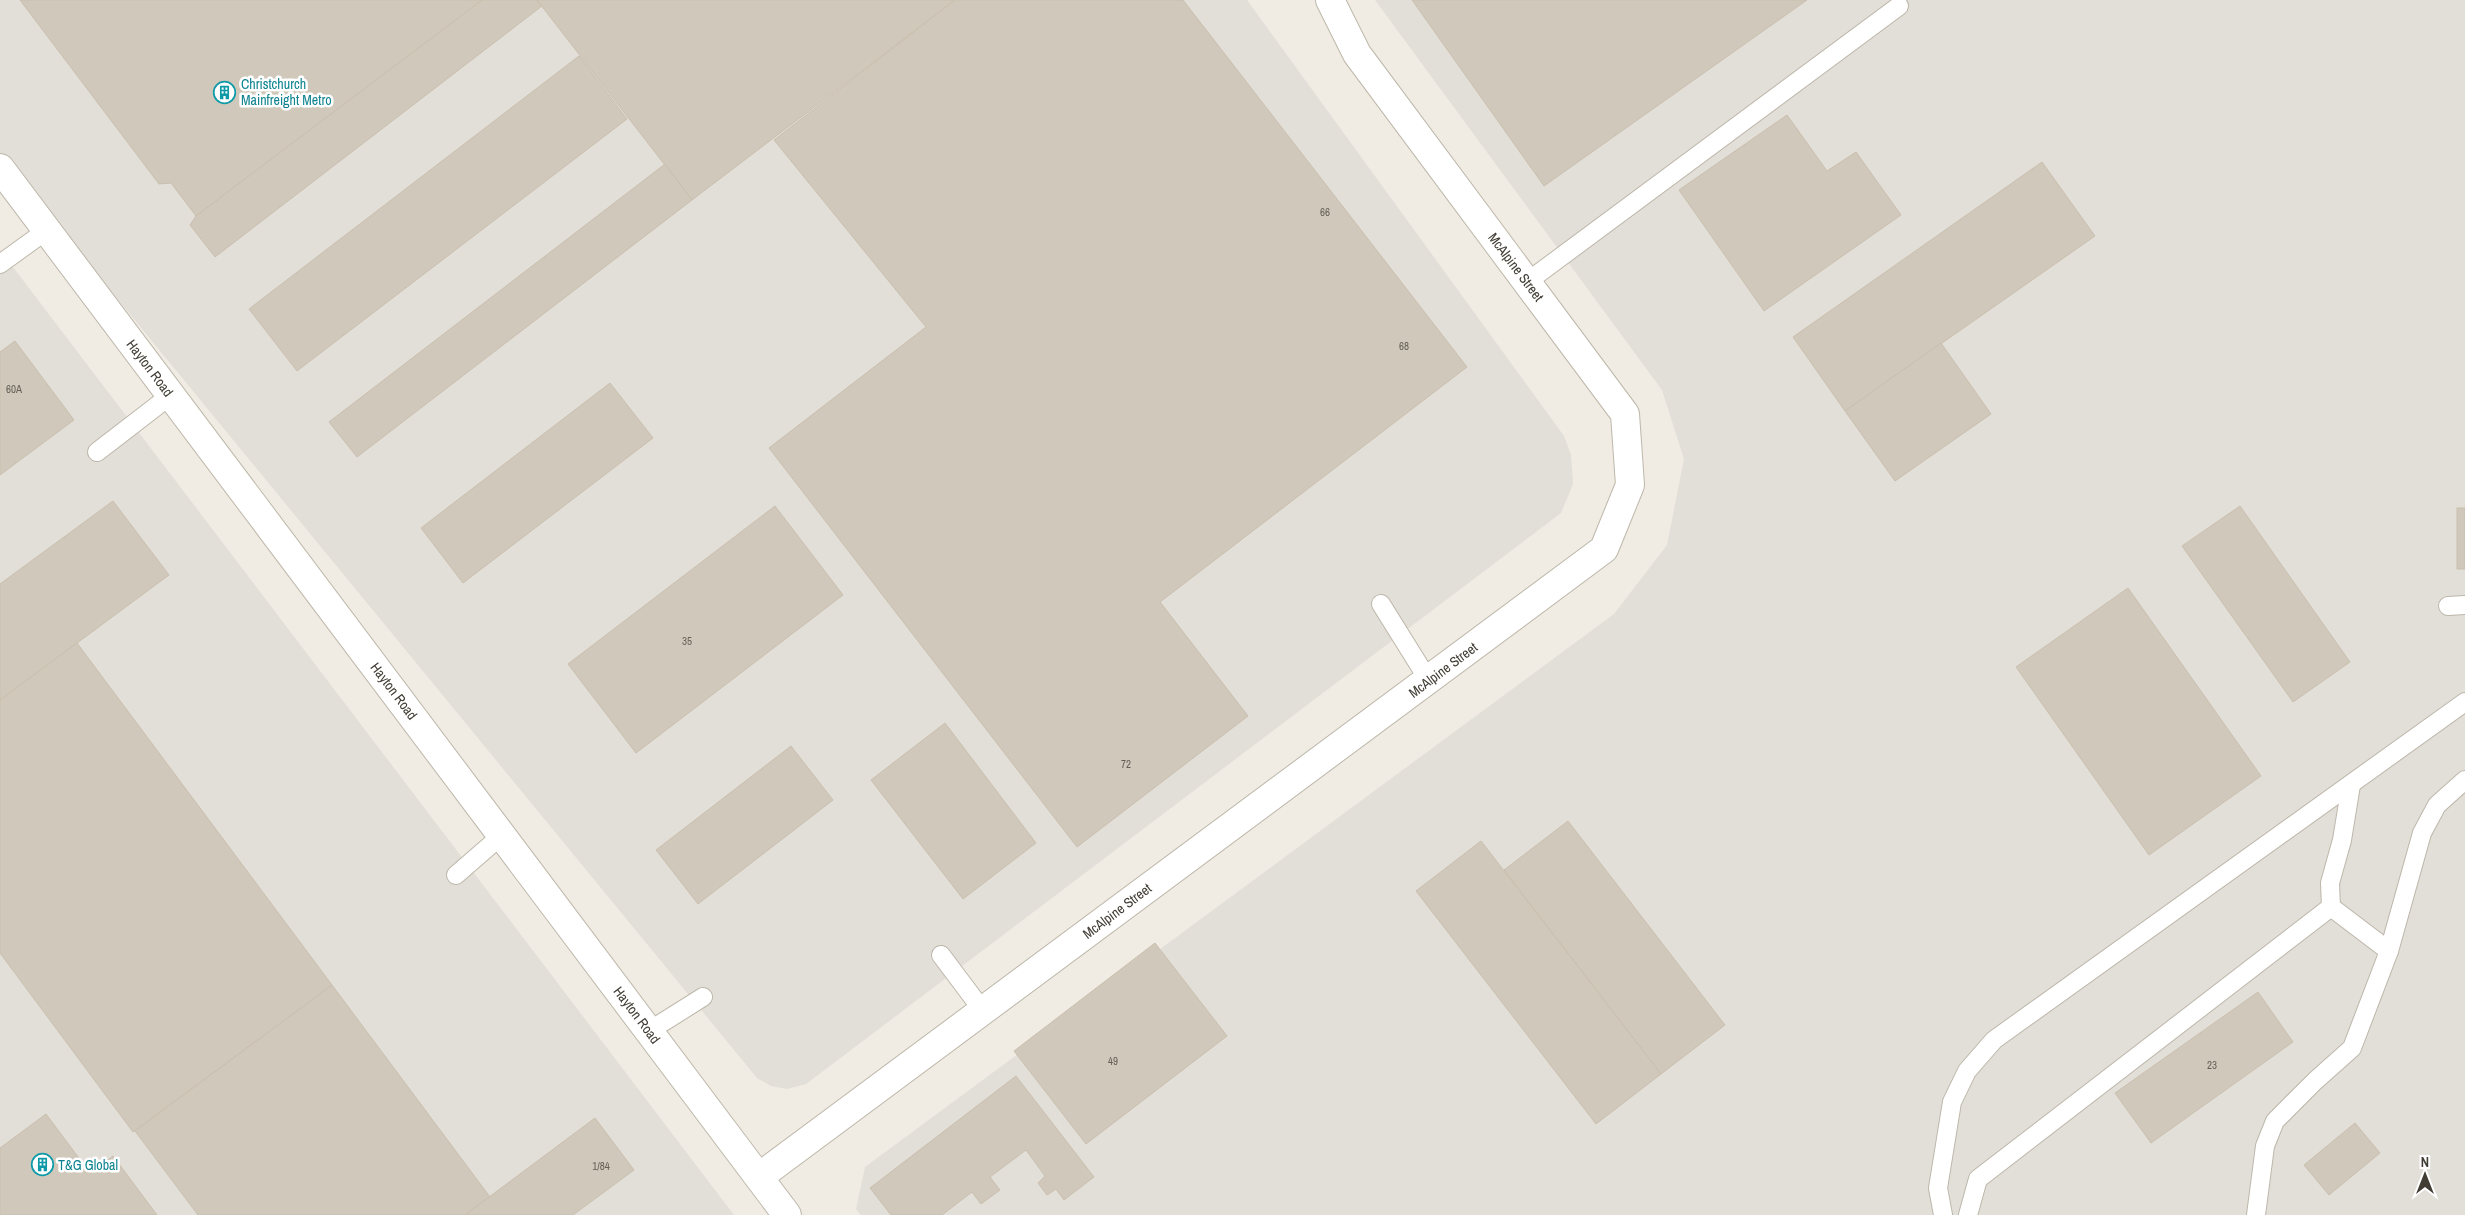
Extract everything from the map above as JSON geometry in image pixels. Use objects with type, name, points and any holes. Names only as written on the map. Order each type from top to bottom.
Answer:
[{"type":"street","name":"McAlpine Street","points":[[759,1177],[1604,549],[1630,485],[1625,414],[1357,54],[1330,0]]},
{"type":"street","name":"Hayton Road","points":[[0,168],[787,1215]]},
{"type":"lane","points":[[1527,282],[1899,6]]},
{"type":"lane","points":[[0,264],[47,230]]},
{"type":"lane","points":[[97,452],[171,395]]},
{"type":"lane","points":[[1381,604],[1428,681]]},
{"type":"lane","points":[[1943,1215],[1938,1188],[1952,1102],[1967,1071],[1994,1040],[2465,702]]},
{"type":"lane","points":[[2256,1215],[2265,1146],[2275,1121],[2315,1081],[2352,1048],[2389,951],[2422,833],[2437,805],[2465,780]]},
{"type":"lane","points":[[2331,907],[2330,883],[2342,840],[2351,785]]},
{"type":"lane","points":[[456,875],[502,835]]},
{"type":"lane","points":[[2331,907],[2389,951]]},
{"type":"lane","points":[[1968,1215],[1978,1179],[2331,907]]},
{"type":"lane","points":[[941,955],[983,1011]]},
{"type":"lane","points":[[650,1031],[703,997]]},
{"type":"shaded area","points":[[0,0],[1247,0],[1564,436],[1571,455],[1573,484],[1561,513],[806,1084],[787,1089],[771,1086],[757,1078],[0,156]]},
{"type":"shaded area","points":[[1375,0],[2465,0],[2465,1215],[861,1215],[856,1209],[865,1167],[1614,614],[1667,545],[1684,459],[1662,390]]},
{"type":"shaded area","points":[[0,250],[734,1215],[0,1215]]},
{"type":"building","name":"Christchurch Mainfreight Metro","points":[[20,0],[482,0],[196,216],[171,183],[159,184]]},
{"type":"building","points":[[482,0],[537,0],[542,6],[215,257],[190,225],[196,216]]},
{"type":"building","points":[[537,0],[955,0],[692,200]]},
{"type":"building","points":[[955,0],[1183,0],[1467,367],[1160,602],[1248,716],[1077,847],[769,448],[926,327],[774,140]]},
{"type":"building","points":[[1412,0],[1807,0],[1544,186]]},
{"type":"building","points":[[579,56],[627,119],[297,371],[249,309]]},
{"type":"building","points":[[1787,115],[1827,171],[1856,152],[1901,215],[1764,311],[1679,190]]},
{"type":"building","points":[[2042,162],[2095,236],[1845,411],[1793,337]]},
{"type":"building","points":[[665,164],[692,200],[357,457],[329,422]]},
{"type":"building","points":[[15,341],[74,420],[0,475],[0,352]]},
{"type":"building","points":[[1941,343],[1991,414],[1895,481],[1845,411]]},
{"type":"building","points":[[610,383],[653,438],[463,583],[421,528]]},
{"type":"building","points":[[113,501],[169,575],[0,700],[0,584]]},
{"type":"building","points":[[775,506],[843,595],[636,753],[568,664]]},
{"type":"building","points":[[2240,506],[2350,662],[2293,702],[2182,546]]},
{"type":"building","points":[[2457,508],[2465,508],[2465,569],[2457,569]]},
{"type":"building","points":[[2128,588],[2261,776],[2149,855],[2016,667]]},
{"type":"building","points":[[77,643],[332,985],[133,1132],[0,953],[0,700]]},
{"type":"building","points":[[945,723],[1036,843],[963,899],[871,780]]},
{"type":"building","points":[[791,746],[833,800],[698,904],[656,850]]},
{"type":"building","points":[[1568,821],[1725,1025],[1661,1074],[1504,870]]},
{"type":"building","points":[[1481,841],[1661,1074],[1596,1124],[1416,891]]},
{"type":"building","points":[[1155,943],[1227,1036],[1086,1144],[1014,1051]]},
{"type":"building","points":[[332,985],[490,1197],[465,1215],[198,1215],[135,1131]]},
{"type":"building","points":[[2258,992],[2293,1042],[2151,1143],[2115,1093]]},
{"type":"building","points":[[1016,1076],[1094,1177],[1064,1200],[1056,1189],[1047,1195],[1038,1183],[1045,1176],[1026,1150],[990,1177],[1000,1190],[981,1204],[972,1192],[942,1215],[891,1215],[870,1188]]},
{"type":"building","name":"T&G Global","points":[[46,1114],[90,1173],[113,1156],[157,1215],[0,1215],[0,1148]]},
{"type":"building","points":[[595,1118],[634,1170],[573,1215],[465,1215]]},
{"type":"building","points":[[2355,1123],[2380,1153],[2329,1195],[2304,1165]]},
{"type":"place","name":"Christchurch Mainfreight Metro","points":[[225,92]]},
{"type":"place","name":"T&G Global","points":[[42,1165]]}]
